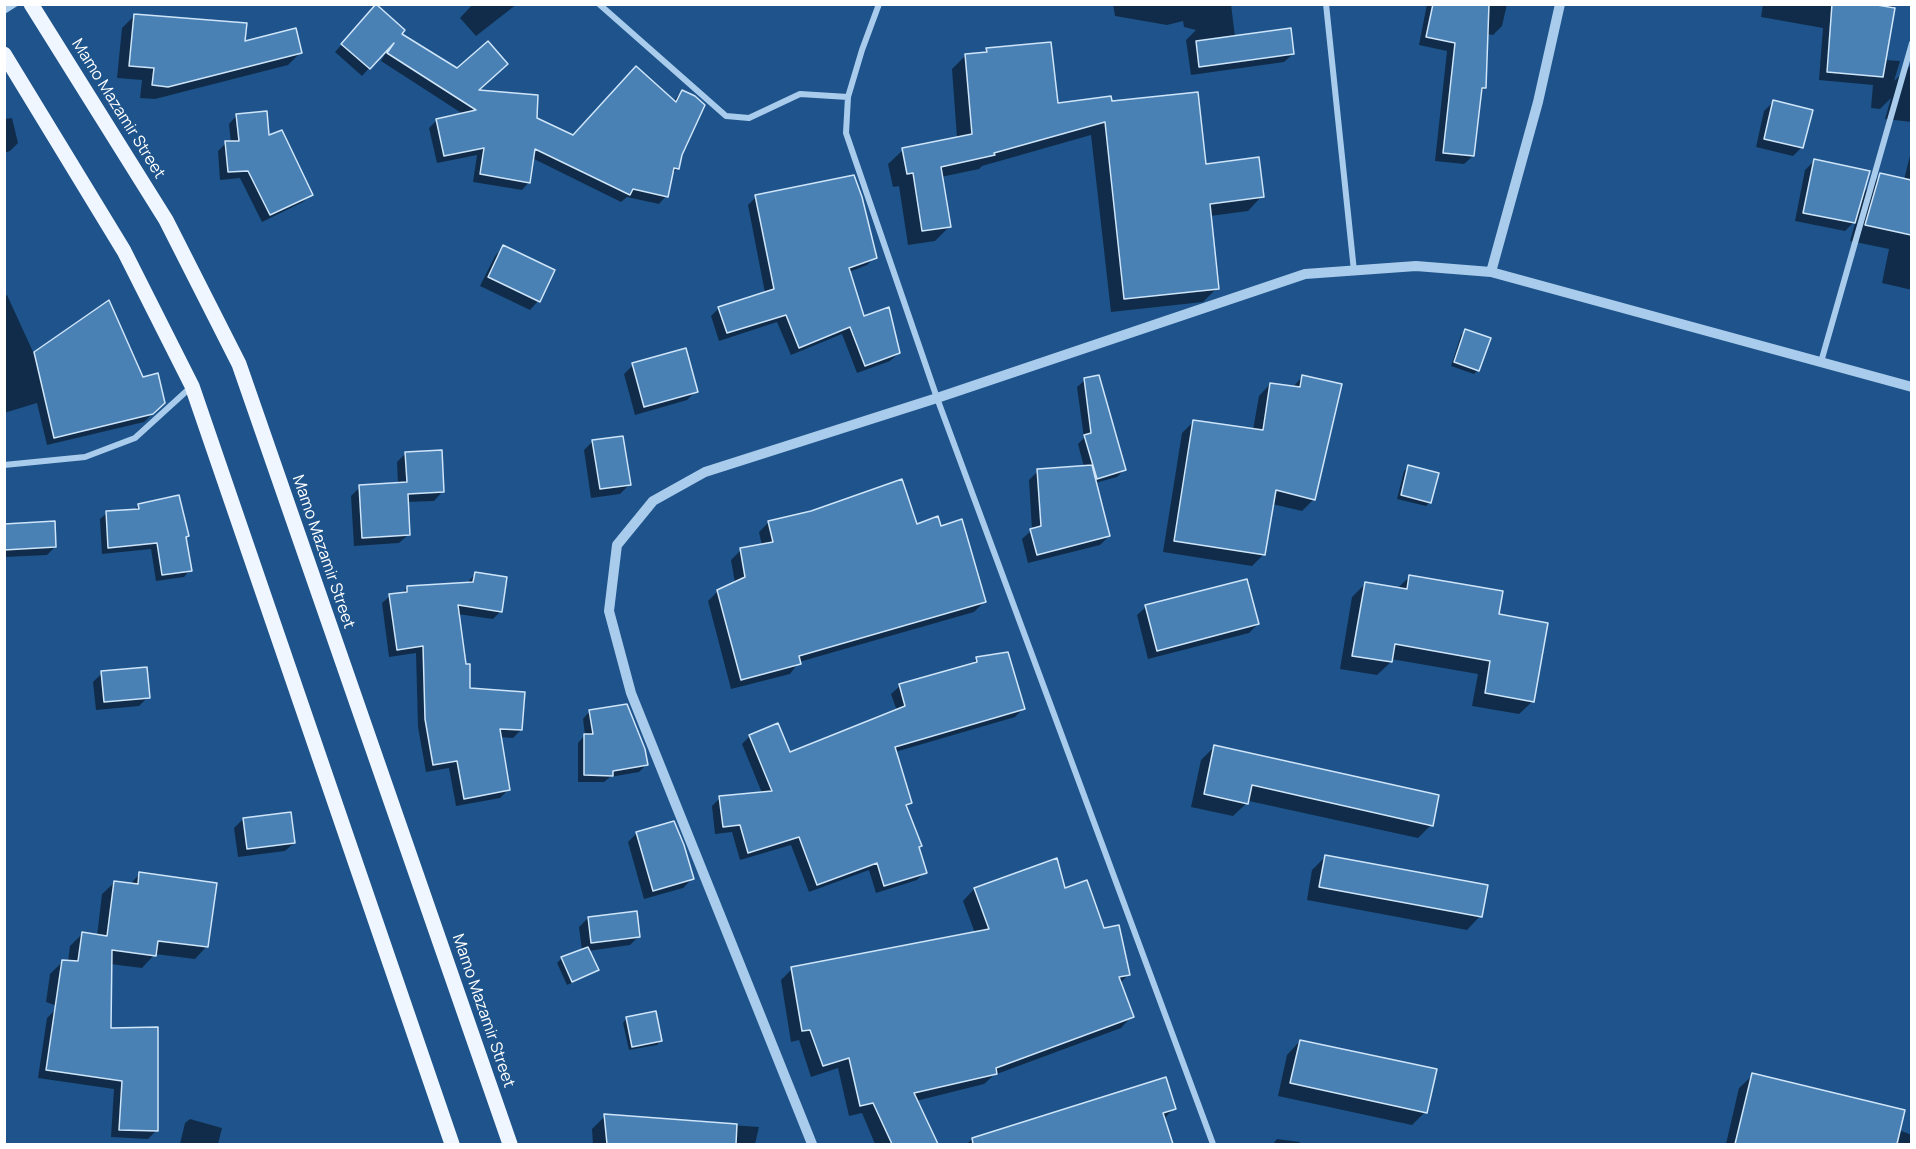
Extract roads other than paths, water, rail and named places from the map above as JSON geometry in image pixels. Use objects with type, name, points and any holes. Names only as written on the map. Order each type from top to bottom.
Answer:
[{"type":"main road","name":"Mamo Mazamir Street","points":[[31,4],[166,220],[239,364],[510,1144]]},
{"type":"main road","points":[[4,54],[124,251],[192,386],[452,1144]]},
{"type":"street","points":[[4,11],[15,4]]},
{"type":"street","points":[[600,4],[726,116],[749,118],[800,94],[848,97]]},
{"type":"street","points":[[879,4],[848,97],[846,133],[937,398],[1213,1144]]},
{"type":"street","points":[[1326,4],[1354,271]]},
{"type":"street","points":[[1491,272],[1538,102],[1560,4]]},
{"type":"street","points":[[1821,362],[1911,43]]},
{"type":"street","points":[[812,1144],[631,693],[609,611],[617,545],[653,501],[705,472],[937,398],[1305,274],[1416,266],[1491,272],[1911,387]]},
{"type":"street","points":[[4,465],[85,457],[135,438],[192,386]]}]
